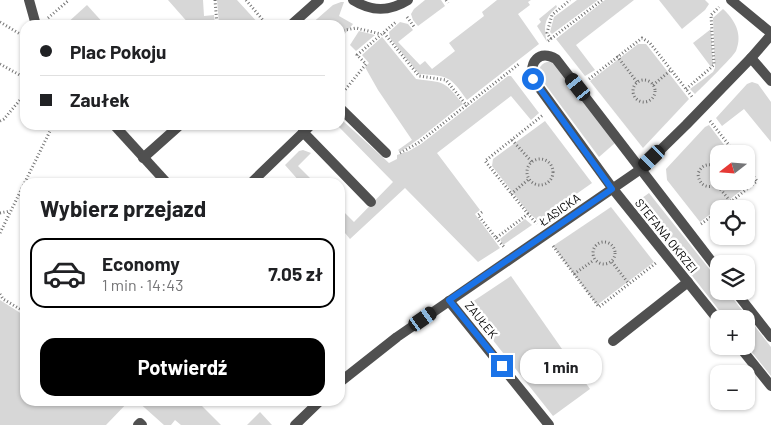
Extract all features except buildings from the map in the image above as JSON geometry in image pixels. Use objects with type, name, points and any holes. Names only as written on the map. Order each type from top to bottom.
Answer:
[{"type":"street","points":[[29,0],[35,20]]},
{"type":"street","points":[[297,20],[319,0]]},
{"type":"street","points":[[353,0],[376,10],[397,6],[408,0]]},
{"type":"street","points":[[726,2],[771,34]]},
{"type":"street","name":"ŁASICKA","points":[[345,377],[449,300],[641,169],[751,58],[771,34]]},
{"type":"street","name":"STEFANA OKRZEI","points":[[710,259],[556,59],[544,55],[535,60],[531,69],[533,79],[612,189],[710,310]]},
{"type":"street","points":[[751,58],[771,81]]},
{"type":"street","points":[[345,113],[386,154]]},
{"type":"street","points":[[118,130],[162,178]]},
{"type":"street","points":[[143,158],[174,130]]},
{"type":"street","points":[[256,178],[306,130]]},
{"type":"street","points":[[308,130],[371,202]]},
{"type":"street","points":[[613,340],[688,282]]},
{"type":"street","name":"ZAUŁEK","points":[[449,300],[548,425]]},
{"type":"street","points":[[742,300],[771,337]]},
{"type":"street","points":[[746,355],[771,386]]},
{"type":"street","points":[[295,425],[315,406]]},
{"type":"street","points":[[138,425],[140,423],[142,425]]},
{"type":"path","points":[[47,19],[69,0]]},
{"type":"path","points":[[215,0],[217,20]]},
{"type":"path","points":[[246,0],[263,20]]},
{"type":"path","points":[[551,39],[547,33],[552,15],[570,0]]},
{"type":"path","points":[[544,55],[536,51],[602,0]]},
{"type":"path","points":[[686,89],[714,65],[711,15],[726,2]]},
{"type":"path","points":[[405,14],[415,28]]},
{"type":"path","points":[[0,22],[20,34]]},
{"type":"path","points":[[345,30],[356,28],[382,34],[384,32],[419,76],[446,80],[467,106]]},
{"type":"path","points":[[345,90],[366,64],[357,55],[382,34]]},
{"type":"path","points":[[584,82],[642,38],[650,43],[694,100]]},
{"type":"path","points":[[617,56],[637,82]]},
{"type":"path","points":[[386,154],[402,152],[418,143],[523,61]]},
{"type":"path","points":[[0,64],[20,75]]},
{"type":"path","points":[[653,85],[671,70]]},
{"type":"path","points":[[645,80],[653,85],[654,96],[648,100],[641,101],[637,99],[633,93],[637,82],[645,80]]},
{"type":"path","points":[[0,121],[4,119],[20,100]]},
{"type":"path","points":[[537,225],[485,162],[543,115]]},
{"type":"path","points":[[708,119],[729,145]]},
{"type":"path","points":[[27,178],[51,130]]},
{"type":"path","points":[[512,140],[532,162]]},
{"type":"path","points":[[540,159],[548,162],[554,169],[554,174],[546,185],[536,185],[530,180],[527,172],[532,162],[540,159]]},
{"type":"path","points":[[710,165],[701,168],[698,174],[700,182],[705,186],[710,187]]},
{"type":"path","points":[[511,194],[530,180]]},
{"type":"path","points":[[721,190],[729,200]]},
{"type":"path","points":[[734,200],[746,190]]},
{"type":"path","points":[[0,233],[20,193]]},
{"type":"path","points":[[0,213],[11,211]]},
{"type":"path","points":[[482,212],[478,215],[504,248]]},
{"type":"path","points":[[496,238],[528,214]]},
{"type":"path","points":[[699,226],[710,218]]},
{"type":"path","points":[[605,242],[612,245],[615,252],[612,262],[604,265],[594,260],[593,248],[598,243],[605,242]]},
{"type":"path","points":[[552,244],[599,307],[658,262]]},
{"type":"path","points":[[574,274],[594,260]]},
{"type":"path","points":[[612,262],[629,284]]},
{"type":"path","points":[[0,294],[4,299],[20,309]]},
{"type":"shaded area","points":[[168,0],[203,0],[204,16],[214,15],[214,20],[186,20]]},
{"type":"shaded area","points":[[217,0],[237,0],[255,20],[219,20]]},
{"type":"shaded area","points":[[425,0],[441,0],[445,6],[418,26],[411,14]]},
{"type":"shaded area","points":[[497,0],[531,0],[528,2],[530,5],[518,14],[539,44],[467,100],[457,86],[448,79],[419,74],[390,38],[389,32],[400,22],[408,24],[413,30],[398,42],[420,65],[425,61],[432,69],[455,51],[449,43],[484,16],[482,12]]},
{"type":"shaded area","points":[[577,0],[598,0],[552,34],[550,32],[554,17]]},
{"type":"shaded area","points":[[605,0],[634,0],[576,45],[595,70],[585,76],[556,39]]},
{"type":"shaded area","points":[[659,0],[705,0],[709,4],[705,10],[682,29]]},
{"type":"shaded area","points":[[344,2],[339,16],[353,24],[345,34],[345,20],[316,20],[333,5]]},
{"type":"shaded area","points":[[87,5],[100,20],[70,20]]},
{"type":"shaded area","points":[[556,5],[557,7],[546,22],[547,42],[537,26],[541,22],[539,19]]},
{"type":"shaded area","points":[[723,9],[737,28],[738,45],[736,51],[723,66],[695,94],[690,89],[713,72],[715,68],[713,18]]},
{"type":"shaded area","points":[[711,29],[713,65],[711,67],[693,43]]},
{"type":"shaded area","points":[[359,31],[375,35],[356,51],[350,45]]},
{"type":"shaded area","points":[[382,37],[416,79],[443,84],[463,104],[400,152],[398,150],[412,140],[378,90],[365,67],[369,63],[362,55]]},
{"type":"shaded area","points":[[638,44],[646,44],[689,99],[643,148],[590,81]]},
{"type":"shaded area","points":[[550,61],[555,62],[615,143],[599,157],[539,76],[541,66]]},
{"type":"shaded area","points":[[508,76],[511,76],[539,113],[531,120],[511,96],[437,153],[480,210],[475,214],[500,248],[478,262],[405,188],[350,239],[345,233],[345,213],[354,222],[393,182],[342,130],[345,130],[345,123],[389,163],[397,159],[397,155],[421,144]]},
{"type":"shaded area","points":[[752,82],[758,84],[771,102],[771,142],[744,109],[722,126],[716,118],[747,84]]},
{"type":"shaded area","points":[[545,121],[592,183],[538,221],[528,212],[492,166],[493,159]]},
{"type":"shaded area","points":[[709,125],[724,145],[710,145],[710,190],[742,190],[729,200],[710,200],[710,214],[700,222],[667,180],[666,169]]},
{"type":"shaded area","points":[[303,150],[311,153],[298,166],[310,178],[296,178],[285,165],[299,151]]},
{"type":"shaded area","points":[[649,193],[710,270],[710,299],[635,203]]},
{"type":"shaded area","points":[[611,207],[654,262],[597,305],[553,246]]},
{"type":"shaded area","points":[[525,219],[532,225],[503,245],[500,239]]},
{"type":"shaded area","points":[[511,276],[590,389],[553,416],[477,320],[469,304]]},
{"type":"shaded area","points":[[0,300],[20,313],[20,406],[124,406],[106,425],[0,425]]},
{"type":"shaded area","points":[[711,300],[734,300],[742,310],[719,310]]},
{"type":"shaded area","points":[[755,327],[771,347],[771,376],[754,355]]},
{"type":"shaded area","points":[[143,406],[202,406],[221,425],[181,425],[175,420],[171,425],[164,425]]},
{"type":"shaded area","points":[[260,412],[272,425],[247,425]]},
{"type":"route","points":[[502,366],[449,300],[612,189],[533,79]]}]
